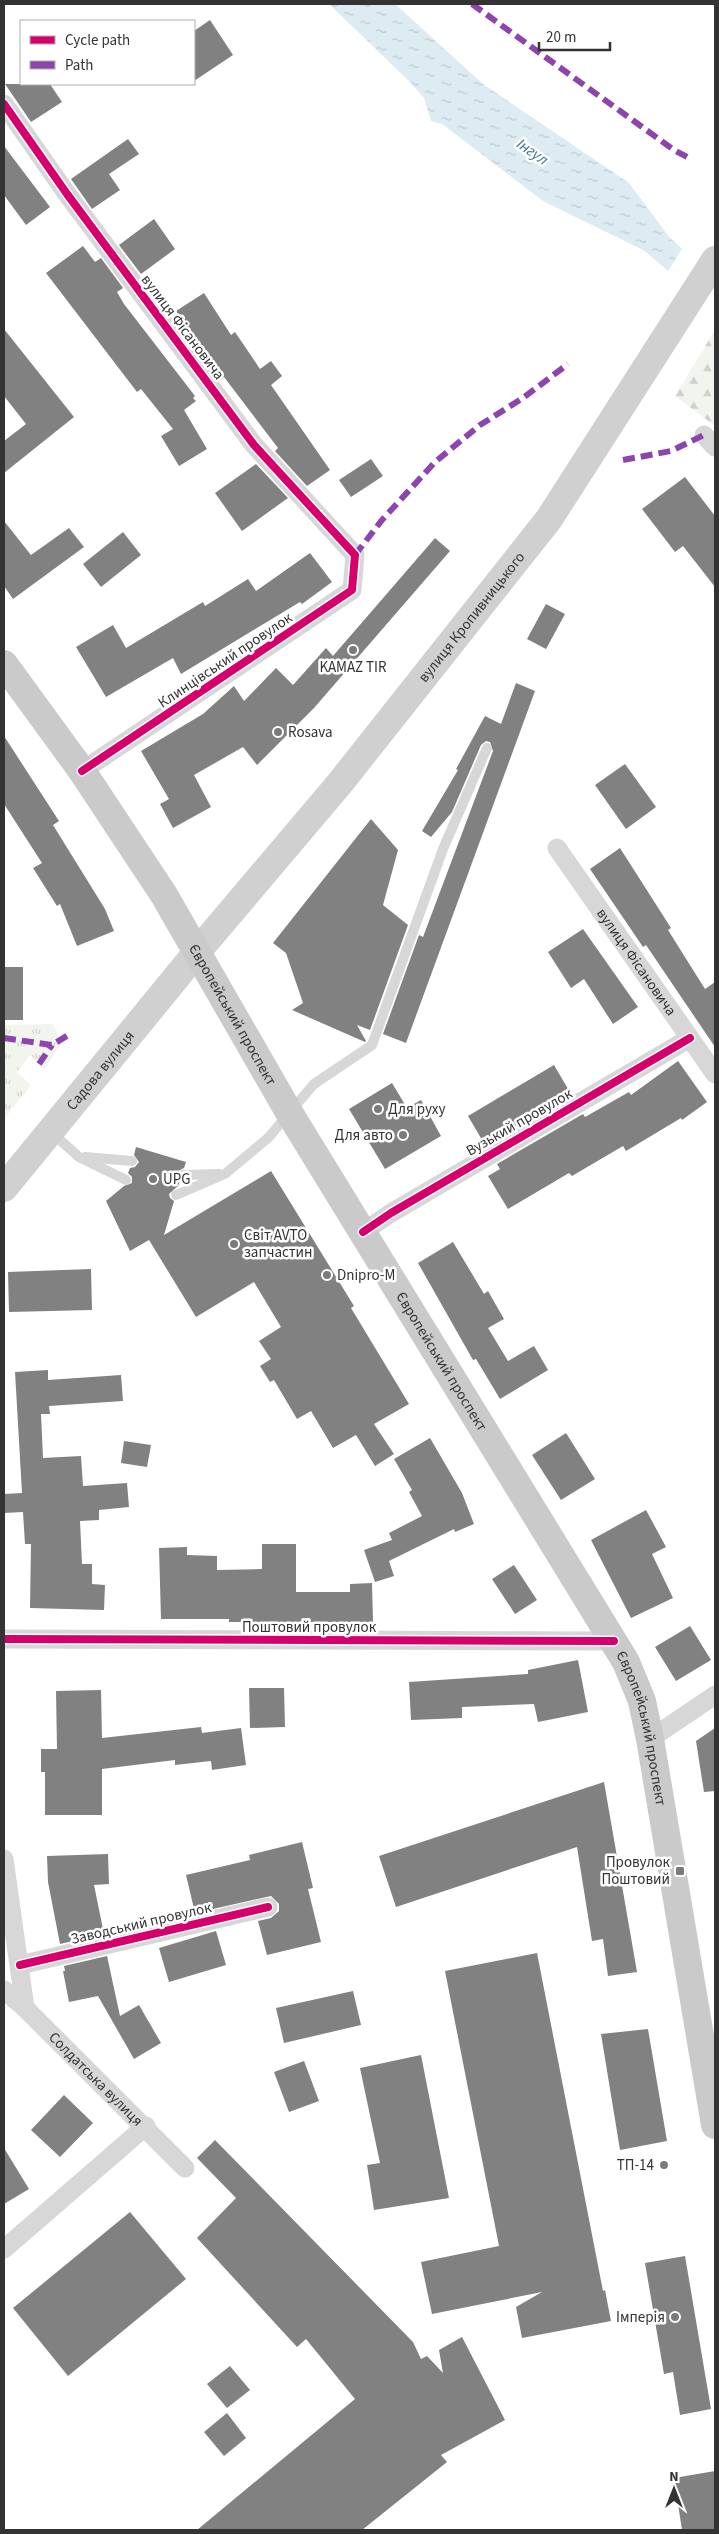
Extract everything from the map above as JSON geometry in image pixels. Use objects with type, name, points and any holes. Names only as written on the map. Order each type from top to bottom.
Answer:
[{"type":"main road","name":"вулиця Кропивницького","points":[[197,952],[340,783],[549,519],[715,260]]},
{"type":"main road","name":"Європейський проспект","points":[[4,664],[82,771],[164,895],[290,1114],[626,1662],[642,1701],[650,1739],[711,2070],[715,2124]]},
{"type":"main road","name":"Садова вулиця","points":[[4,1188],[197,952]]},
{"type":"street","name":"вулиця Фісановича","points":[[4,104],[73,202],[254,445],[354,555]]},
{"type":"street","name":"Клинцівський провулок","points":[[82,771],[352,590],[354,555]]},
{"type":"street","name":"вулиця Фісановича","points":[[557,848],[715,1074]]},
{"type":"street","name":"Вузький провулок","points":[[363,1232],[399,1208],[690,1038]]},
{"type":"street","name":"Поштовий провулок","points":[[4,1639],[614,1641]]},
{"type":"street","points":[[650,1739],[715,1695]]},
{"type":"street","points":[[4,1859],[25,2008]]},
{"type":"street","name":"Заводський провулок","points":[[20,1965],[268,1907]]},
{"type":"street","name":"Солдатська вулиця","points":[[4,1990],[25,2008],[146,2126],[185,2168]]},
{"type":"street","points":[[4,2249],[146,2126]]},
{"type":"lane","points":[[176,1195],[225,1174],[268,1138],[314,1084],[372,1045],[442,849],[487,748]]},
{"type":"lane","points":[[50,1131],[79,1157],[126,1180]]},
{"type":"lane","points":[[79,1157],[132,1161]]},
{"type":"lane","points":[[182,1175],[225,1174]]},
{"type":"green space","points":[[715,330],[715,426],[675,396]]},
{"type":"green space","points":[[53,1024],[61,1044],[45,1069],[30,1055],[17,1072],[31,1085],[4,1119],[4,1025]]},
{"type":"water","name":"Інгул","points":[[329,4],[395,4],[483,84],[629,183],[670,238],[715,278],[715,312],[645,251],[543,201],[442,124],[431,121],[424,98],[410,82]]},
{"type":"pier","points":[[683,247],[715,275],[715,314],[667,273]]},
{"type":"building","points":[[210,20],[233,55],[195,80],[195,30]]},
{"type":"building","points":[[5,84],[51,85],[62,102],[31,122]]},
{"type":"building","points":[[128,139],[139,154],[109,174],[120,190],[92,209],[71,179]]},
{"type":"building","points":[[4,146],[50,207],[26,225],[4,195]]},
{"type":"building","points":[[154,219],[175,249],[141,274],[119,245]]},
{"type":"building","points":[[83,246],[95,262],[101,258],[123,288],[117,292],[124,304],[195,396],[193,398],[196,401],[184,410],[207,449],[179,466],[161,436],[173,429],[141,389],[137,392],[46,273]]},
{"type":"building","points":[[204,293],[231,335],[235,332],[260,369],[271,361],[282,376],[271,385],[330,470],[307,486],[275,451],[278,448],[224,377],[220,380],[176,311]]},
{"type":"building","points":[[4,329],[74,417],[4,473],[4,441],[26,424],[4,396]]},
{"type":"building","points":[[371,459],[383,476],[351,497],[339,480]]},
{"type":"building","points":[[256,464],[288,498],[242,531],[215,493]]},
{"type":"building","points":[[685,477],[715,516],[715,587],[683,546],[675,552],[642,509]]},
{"type":"building","points":[[4,521],[31,555],[69,528],[84,547],[13,599],[4,586]]},
{"type":"building","points":[[123,532],[141,555],[101,587],[83,564]]},
{"type":"building","points":[[435,538],[450,551],[314,708],[257,765],[243,747],[194,775],[211,807],[173,828],[160,804],[169,799],[141,751],[203,714],[234,686],[244,701],[276,668],[293,685],[326,648],[333,656]]},
{"type":"building","points":[[310,553],[332,582],[302,604],[300,602],[181,674],[173,658],[106,697],[76,647],[113,625],[126,648],[203,602],[205,606],[248,579],[256,591]]},
{"type":"building","points":[[546,604],[565,614],[546,649],[527,639]]},
{"type":"building","points":[[516,683],[535,691],[406,1043],[383,1034],[419,935],[423,937],[493,751],[490,742],[486,741],[481,745],[452,812],[431,837],[422,831],[458,770],[456,769],[485,716],[501,724]]},
{"type":"building","points":[[4,736],[59,821],[53,825],[105,909],[114,931],[77,946],[60,904],[57,906],[33,868],[42,863],[4,804]]},
{"type":"building","points":[[625,764],[656,807],[626,829],[595,785]]},
{"type":"building","points":[[371,819],[398,850],[383,905],[408,925],[370,1030],[357,1025],[365,1042],[292,1010],[303,1003],[286,953],[273,943]]},
{"type":"building","points":[[620,848],[671,928],[668,930],[705,989],[715,982],[715,1047],[646,945],[643,947],[590,869]]},
{"type":"building","points":[[583,929],[638,1007],[613,1024],[584,979],[571,988],[548,952]]},
{"type":"building","points":[[4,967],[23,967],[23,1020],[4,1020]]},
{"type":"building","points":[[678,1061],[707,1102],[682,1120],[681,1118],[626,1151],[623,1146],[572,1176],[569,1173],[508,1209],[488,1176],[500,1169],[497,1164],[583,1114],[585,1117],[629,1092],[631,1095]]},
{"type":"building","points":[[554,1065],[571,1094],[485,1145],[468,1116]]},
{"type":"building","name":"Для авто","points":[[392,1083],[407,1108],[421,1100],[441,1136],[385,1169],[349,1109]]},
{"type":"building","points":[[136,1147],[186,1162],[184,1168],[176,1172],[176,1178],[180,1181],[178,1186],[169,1194],[170,1198],[174,1201],[164,1235],[271,1171],[354,1306],[351,1308],[409,1404],[374,1424],[394,1454],[375,1466],[356,1435],[333,1448],[311,1411],[297,1419],[274,1380],[270,1382],[260,1366],[271,1359],[259,1341],[281,1327],[254,1282],[196,1317],[149,1240],[130,1251],[106,1201],[124,1186],[132,1183],[132,1177],[128,1173],[130,1168],[135,1167],[139,1162],[134,1155]]},
{"type":"building","points":[[453,1242],[484,1294],[488,1291],[504,1319],[488,1328],[508,1361],[534,1346],[548,1370],[500,1399],[476,1359],[473,1360],[418,1263]]},
{"type":"building","points":[[91,1269],[92,1310],[9,1312],[8,1272]]},
{"type":"building","points":[[48,1370],[48,1380],[121,1375],[123,1401],[49,1406],[50,1414],[41,1414],[43,1458],[81,1456],[83,1486],[127,1483],[129,1507],[99,1510],[99,1520],[80,1521],[82,1564],[92,1564],[92,1584],[105,1585],[104,1610],[30,1608],[31,1544],[25,1544],[23,1512],[4,1513],[4,1494],[22,1493],[15,1372]]},
{"type":"building","points":[[566,1433],[595,1479],[561,1500],[532,1455]]},
{"type":"building","points":[[430,1438],[462,1493],[474,1524],[455,1532],[454,1529],[389,1561],[394,1576],[375,1582],[364,1550],[392,1540],[389,1533],[422,1516],[409,1492],[412,1490],[394,1459]]},
{"type":"building","points":[[124,1441],[151,1445],[147,1467],[121,1463]]},
{"type":"building","points":[[646,1510],[666,1547],[652,1554],[673,1598],[631,1618],[591,1540]]},
{"type":"building","points":[[262,1544],[296,1544],[296,1592],[350,1592],[350,1584],[372,1583],[373,1622],[229,1622],[229,1619],[161,1619],[159,1548],[187,1547],[187,1555],[217,1556],[217,1570],[262,1569]]},
{"type":"building","points":[[514,1565],[537,1600],[515,1614],[492,1579]]},
{"type":"building","points":[[690,1626],[711,1660],[676,1681],[655,1647]]},
{"type":"building","points":[[578,1660],[588,1712],[538,1722],[534,1704],[462,1707],[462,1718],[411,1720],[409,1682],[528,1674],[528,1670]]},
{"type":"building","points":[[249,1688],[284,1688],[285,1727],[250,1728]]},
{"type":"building","points":[[101,1690],[102,1738],[201,1727],[202,1733],[241,1728],[246,1765],[212,1770],[211,1761],[175,1765],[175,1760],[102,1769],[102,1815],[45,1815],[45,1772],[41,1772],[41,1749],[57,1749],[56,1691]]},
{"type":"building","points":[[715,1728],[715,1791],[704,1792],[696,1741]]},
{"type":"building","points":[[604,1782],[637,1972],[608,1976],[603,1939],[592,1941],[577,1847],[396,1907],[379,1856]]},
{"type":"building","points":[[302,1842],[313,1888],[308,1889],[321,1942],[267,1955],[258,1921],[271,1918],[279,1911],[279,1904],[271,1896],[195,1913],[186,1875],[250,1860],[249,1855]]},
{"type":"building","points":[[108,1854],[109,1884],[94,1885],[104,1934],[60,1944],[48,1882],[47,1856]]},
{"type":"building","points":[[216,1931],[226,1965],[169,1982],[159,1948]]},
{"type":"building","points":[[537,1953],[603,2291],[605,2290],[611,2321],[522,2338],[516,2307],[542,2292],[432,2314],[421,2262],[499,2246],[445,1971]]},
{"type":"building","points":[[107,1956],[120,2016],[139,2005],[161,2043],[134,2059],[98,1996],[69,2002],[63,1971],[65,1971],[64,1966]]},
{"type":"building","points":[[353,1991],[361,2025],[284,2043],[276,2008]]},
{"type":"building","points":[[648,2029],[667,2141],[620,2150],[601,2034]]},
{"type":"building","points":[[421,2055],[449,2198],[374,2210],[367,2165],[380,2163],[360,2068]]},
{"type":"building","points":[[304,2061],[319,2101],[289,2112],[274,2072]]},
{"type":"building","points":[[64,2095],[93,2123],[60,2157],[31,2130]]},
{"type":"building","points":[[215,2140],[413,2342],[421,2359],[427,2356],[443,2373],[439,2350],[462,2337],[505,2420],[441,2455],[447,2462],[362,2530],[197,2530],[355,2399],[306,2339],[297,2347],[197,2238],[236,2198],[197,2158]]},
{"type":"building","points":[[4,2148],[29,2189],[4,2204]]},
{"type":"building","points":[[130,2212],[186,2279],[68,2376],[13,2308]]},
{"type":"building","name":"Імперія","points":[[685,2256],[711,2409],[680,2415],[673,2372],[664,2374],[645,2263]]},
{"type":"building","points":[[230,2366],[250,2390],[227,2408],[207,2384]]},
{"type":"building","points":[[227,2413],[246,2438],[224,2456],[204,2432]]},
{"type":"building","points":[[715,2471],[715,2530],[682,2530],[674,2478]]},
{"type":"marked path","points":[[472,4],[674,150],[689,158]]},
{"type":"marked path","points":[[355,555],[382,520],[435,462],[480,425],[523,398],[568,364]]},
{"type":"marked path","points":[[623,460],[671,451],[704,435]]},
{"type":"marked path","points":[[4,1038],[52,1045],[70,1034]]},
{"type":"marked path","points":[[39,1064],[52,1045]]},
{"type":"cycle path","points":[[4,104],[67,194],[254,445],[355,555],[352,590],[82,771]]},
{"type":"cycle path","points":[[363,1232],[391,1213],[690,1038]]},
{"type":"cycle path","points":[[4,1639],[614,1641]]},
{"type":"cycle path","points":[[20,1965],[268,1907]]},
{"type":"place","name":"KAMAZ TIR","points":[[353,650]]},
{"type":"place","name":"Rosava","points":[[278,732]]},
{"type":"place","name":"Для руху","points":[[378,1109]]},
{"type":"place","name":"Для авто","points":[[403,1135]]},
{"type":"place","name":"UPG","points":[[153,1179]]},
{"type":"place","name":"Світ AVTO запчастин","points":[[234,1244]]},
{"type":"place","name":"Dnipro-M","points":[[327,1275]]},
{"type":"place","name":"Провулок Поштовий","points":[[680,1871]]},
{"type":"place","name":"ТП-14","points":[[664,2165]]},
{"type":"place","name":"Імперія","points":[[675,2317]]}]
